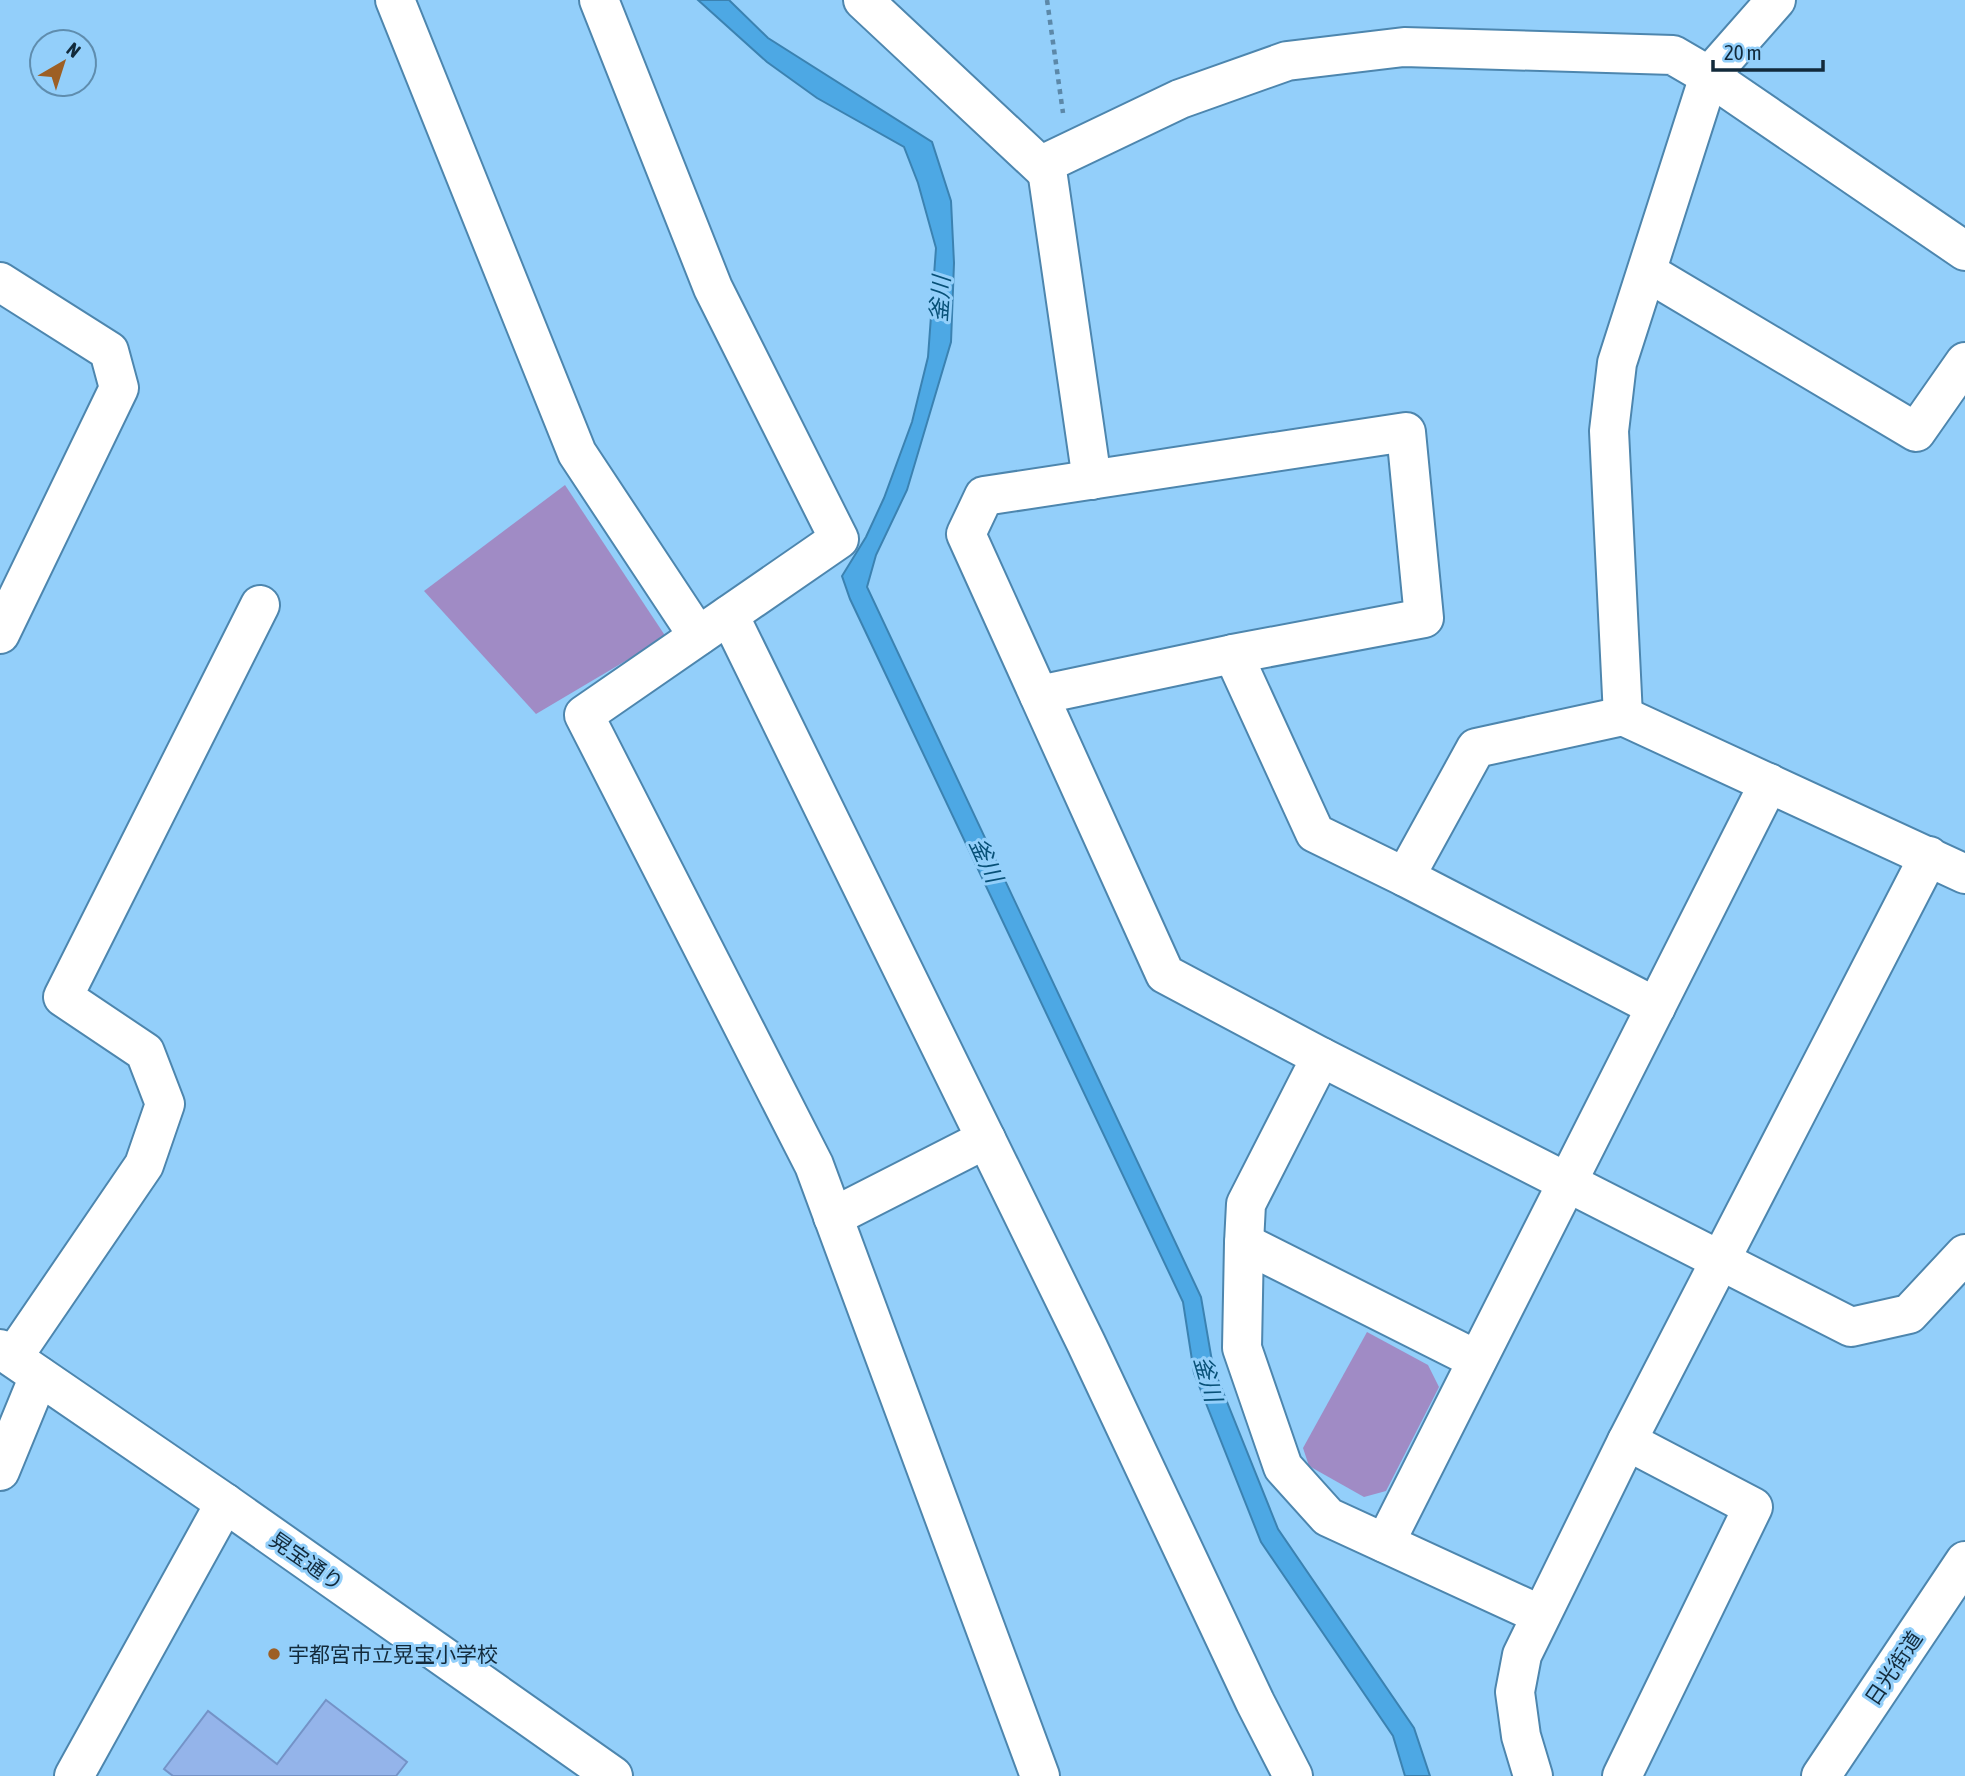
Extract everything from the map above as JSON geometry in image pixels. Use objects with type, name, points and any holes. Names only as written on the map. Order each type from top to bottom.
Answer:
[{"type":"main road","points":[[395,0],[577,453],[698,636]]},
{"type":"main road","points":[[599,0],[713,288],[839,539],[584,715],[814,1165],[1040,1776]]},
{"type":"main road","points":[[863,0],[1058,162],[1092,480]]},
{"type":"main road","points":[[1623,716],[1608,431],[1617,363],[1710,76],[1776,0]]},
{"type":"main road","points":[[1058,162],[1180,99],[1287,61],[1404,47],[1673,55],[1710,76],[1965,251]]},
{"type":"main road","points":[[1647,272],[1916,432],[1965,362]]},
{"type":"main road","points":[[0,282],[109,351],[119,388],[0,634]]},
{"type":"main road","points":[[1039,695],[1233,654],[1424,618],[1406,432],[984,496],[966,534],[1165,974],[1321,1057],[1851,1327],[1909,1314],[1965,1254]]},
{"type":"main road","points":[[0,1471],[17,1361],[144,1165],[165,1104],[145,1052],[62,997],[260,605]]},
{"type":"main road","points":[[729,615],[1086,1343],[1255,1702],[1293,1776]]},
{"type":"main road","points":[[1233,654],[1315,833],[1656,1007]]},
{"type":"main road","points":[[1405,877],[1476,748],[1623,716],[1965,874]]},
{"type":"main road","points":[[1385,1543],[1769,783]]},
{"type":"main road","points":[[1533,1776],[1521,1735],[1515,1692],[1522,1655],[1626,1441],[1929,856]]},
{"type":"main road","points":[[1321,1057],[1246,1205],[1242,1349],[1283,1467],[1328,1517],[1541,1615]]},
{"type":"main road","points":[[833,1217],[985,1139]]},
{"type":"main road","points":[[1244,1243],[1477,1360]]},
{"type":"main road","name":"晃宝通り","points":[[17,1361],[225,1503],[613,1776]]},
{"type":"main road","points":[[1622,1776],[1753,1507],[1626,1441]]},
{"type":"main road","points":[[74,1776],[225,1503]]},
{"type":"main road","name":"日光街道","points":[[1821,1776],[1965,1560]]},
{"type":"path","points":[[1047,0],[1058,162]]},
{"type":"shaded area","points":[[565,485],[666,637],[536,714],[424,591]]},
{"type":"shaded area","points":[[1367,1332],[1428,1365],[1439,1387],[1386,1491],[1364,1497],[1309,1466],[1303,1448]]},
{"type":"water","name":"釜川","points":[[698,0],[729,0],[768,38],[932,142],[951,201],[954,263],[951,342],[907,490],[876,555],[867,587],[1201,1297],[1213,1367],[1278,1529],[1414,1728],[1430,1776],[1405,1776],[1393,1736],[1261,1542],[1194,1373],[1183,1302],[850,599],[842,576],[866,537],[884,498],[912,422],[928,357],[936,248],[918,183],[904,147],[817,98],[767,62]]},
{"type":"building","points":[[326,1700],[407,1762],[396,1776],[173,1776],[164,1769],[208,1711],[277,1764]]},
{"type":"place","name":"宇都宮市立晃宝小学校","points":[[274,1654]]}]
